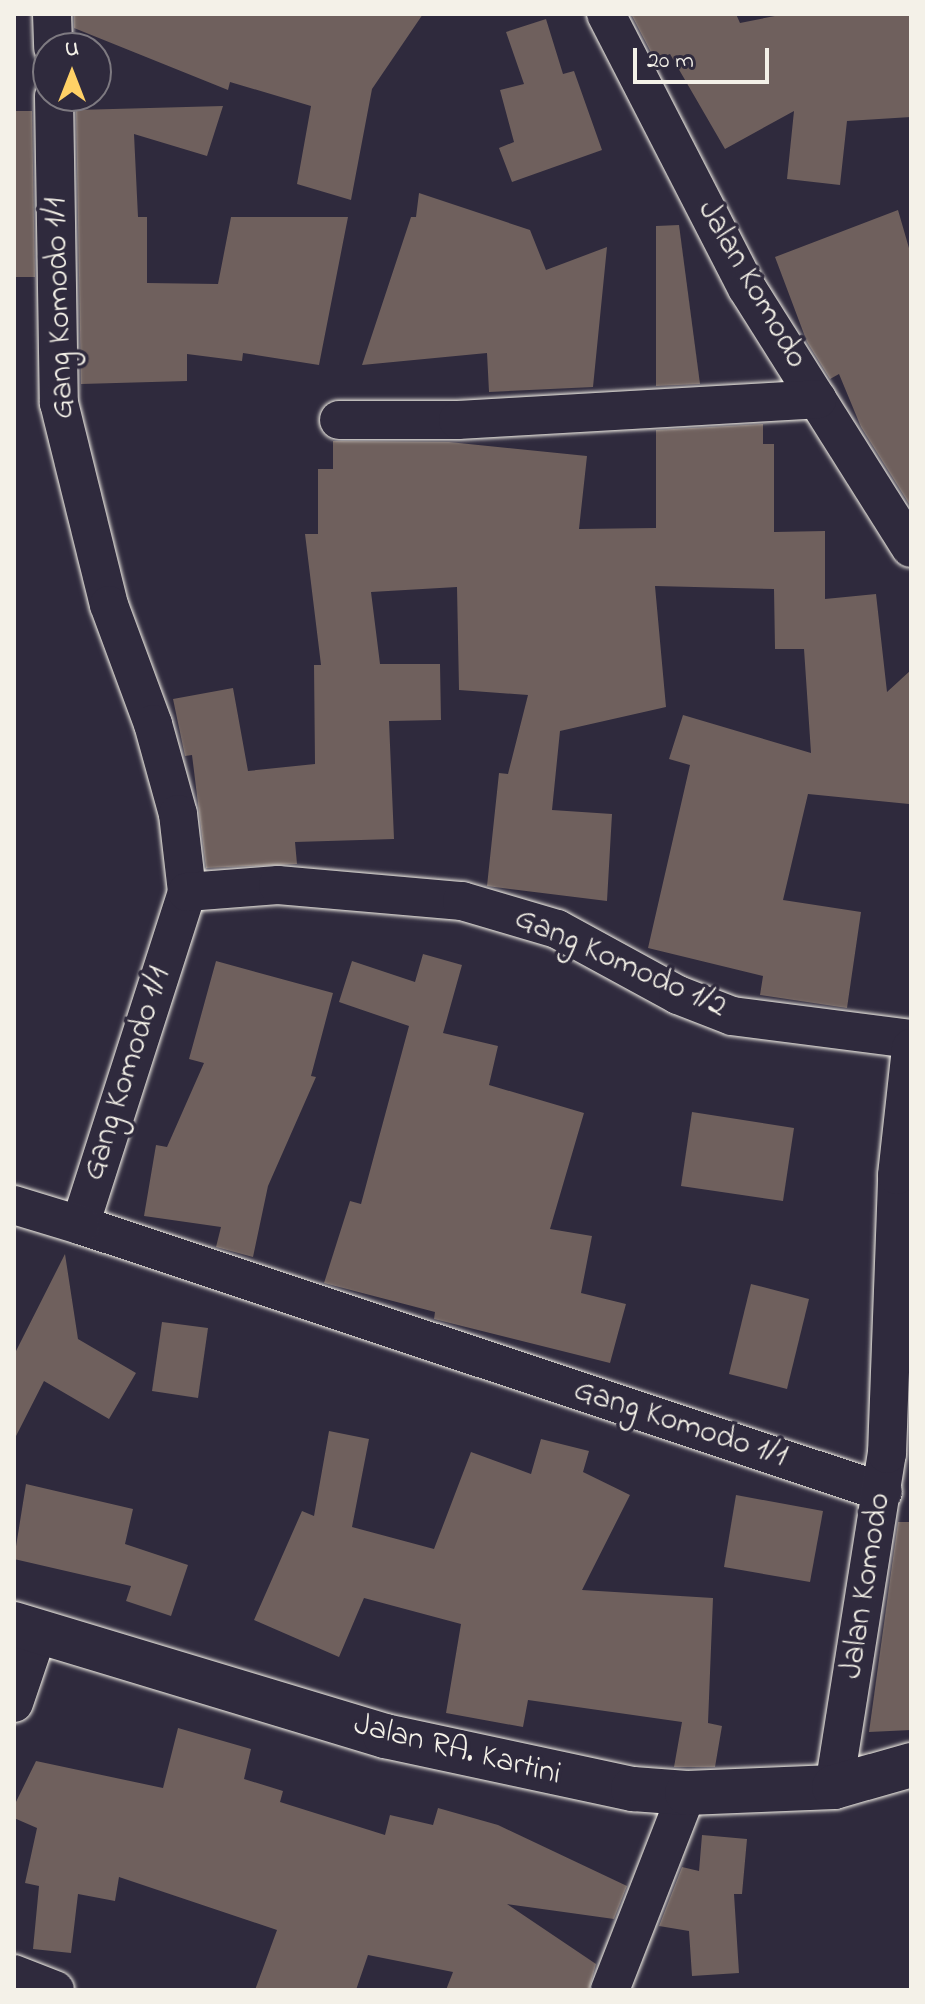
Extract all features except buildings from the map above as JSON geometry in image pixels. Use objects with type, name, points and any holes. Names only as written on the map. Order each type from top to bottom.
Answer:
[{"type":"street","name":"Jalan Komodo","points":[[606,14],[747,288],[911,548]]},
{"type":"street","name":"Gang Komodo 1/1","points":[[54,112],[59,403],[109,605],[153,724],[178,814],[187,892],[80,1225],[883,1492]]},
{"type":"street","points":[[339,420],[488,419],[817,399]]},
{"type":"street","name":"Gang Komodo 1/2","points":[[187,892],[278,885],[462,901],[557,929],[678,995],[732,1016],[911,1039]]},
{"type":"street","name":"Jalan Komodo","points":[[834,1787],[883,1492],[902,1248],[911,1048]]},
{"type":"street","points":[[14,1205],[80,1225]]},
{"type":"street","points":[[14,1703],[26,1628]]},
{"type":"street","name":"Jalan RA. Kartini","points":[[26,1628],[385,1736],[571,1779],[687,1793],[834,1787],[911,1765]]},
{"type":"street","points":[[610,1990],[687,1793]]},
{"type":"street","points":[[14,1974],[55,1990]]}]
